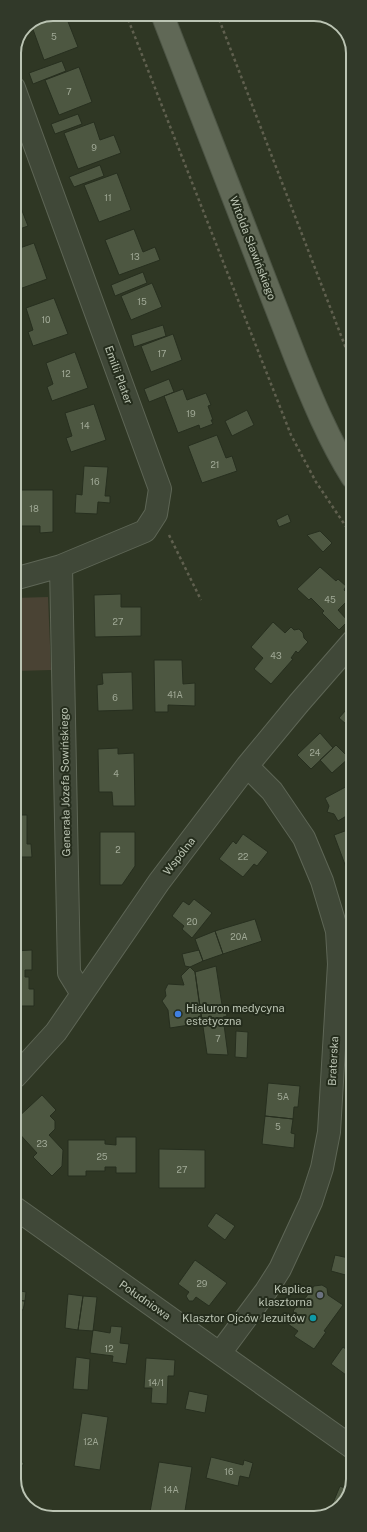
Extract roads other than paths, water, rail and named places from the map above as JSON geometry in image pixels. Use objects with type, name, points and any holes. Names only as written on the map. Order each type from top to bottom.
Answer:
[{"type":"main road","name":"Witolda Sławińskiego","points":[[165,21],[316,409],[346,467]]},
{"type":"street","name":"Emilii Plater","points":[[21,107],[160,489],[156,514],[144,531],[61,566],[21,577]]},
{"type":"street","name":"Generała Józefa Sowińskiego","points":[[61,566],[69,973],[82,994]]},
{"type":"street","name":"Wspólna","points":[[21,1070],[56,1032],[159,882],[247,766],[346,649]]},
{"type":"street","name":"Braterska","points":[[220,1353],[266,1291],[280,1269],[311,1202],[322,1168],[329,1132],[339,964],[337,931],[322,881],[304,838],[272,792],[247,766]]},
{"type":"street","name":"Południowa","points":[[21,1212],[346,1443]]},
{"type":"place","name":"Hialuron medycyna estetyczna","points":[[178,1014]]},
{"type":"place","name":"Kaplica klasztorna","points":[[320,1295]]},
{"type":"place","name":"Klasztor Ojców Jezuitów","points":[[313,1318]]}]
